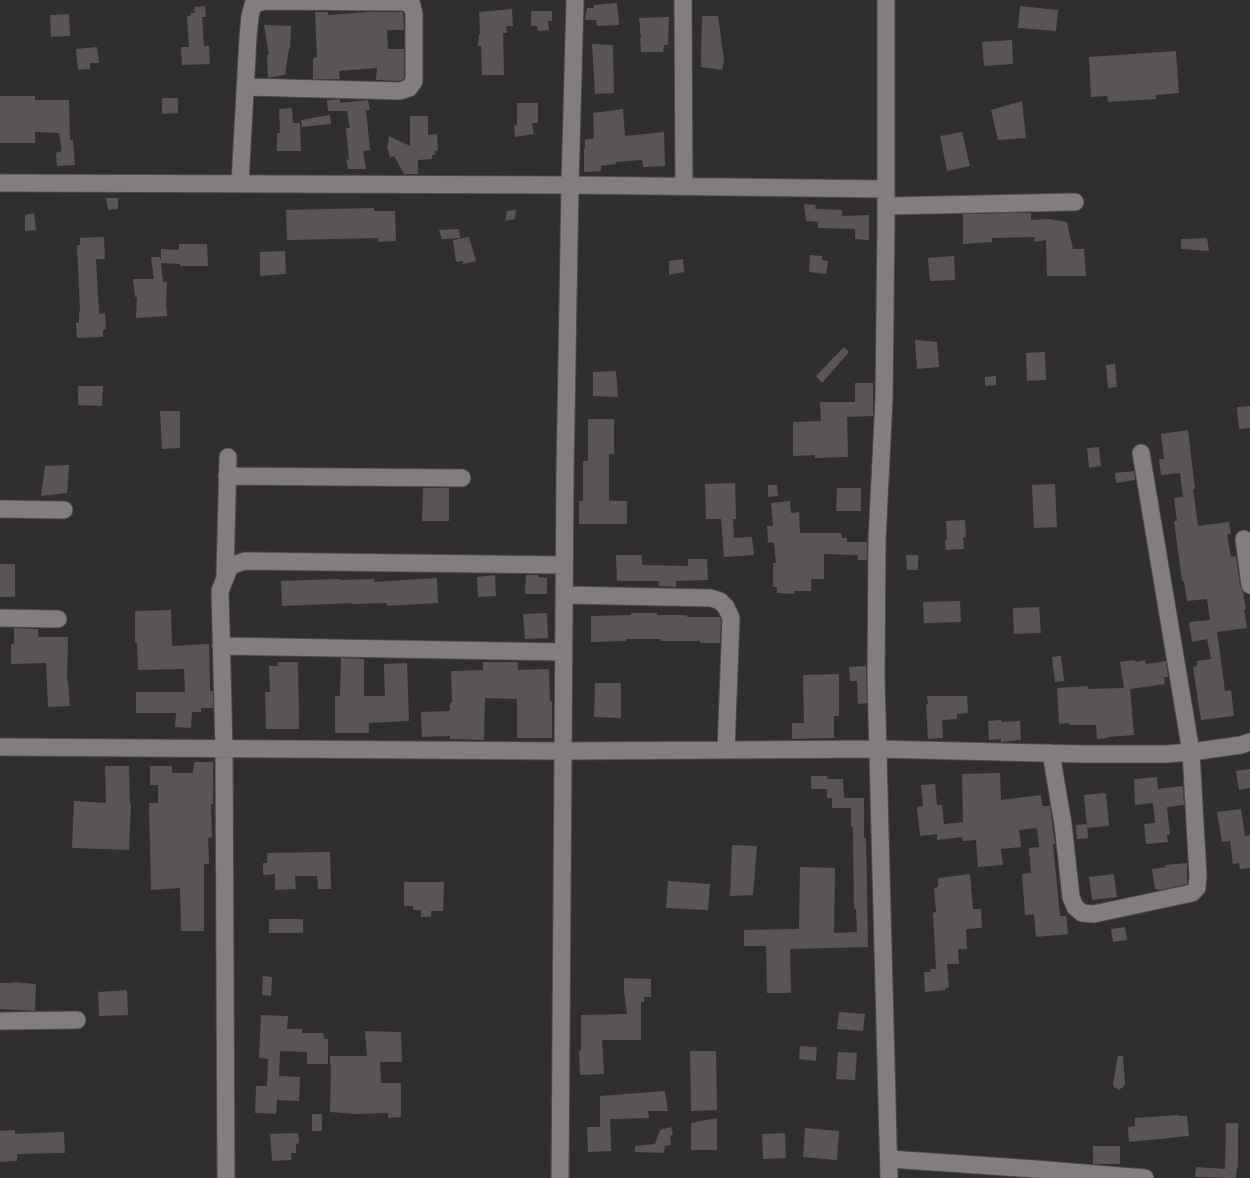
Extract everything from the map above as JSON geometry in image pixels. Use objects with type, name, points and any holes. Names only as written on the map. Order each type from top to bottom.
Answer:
[{"type":"street","points":[[240,183],[248,37],[253,5],[264,0],[404,2],[412,5],[414,14],[414,81],[409,88],[400,91],[246,87]]},
{"type":"street","points":[[560,1178],[564,565],[570,185],[575,0]]},
{"type":"street","points":[[683,0],[684,186]]},
{"type":"street","points":[[886,0],[884,399],[877,540],[876,678],[889,1178]]},
{"type":"street","points":[[0,183],[570,185],[886,189]]},
{"type":"street","points":[[886,206],[1075,202]]},
{"type":"street","points":[[1051,753],[1063,824],[1071,897],[1075,907],[1082,913],[1094,914],[1192,892],[1197,888],[1198,876],[1191,752],[1142,453]]},
{"type":"street","points":[[226,576],[228,457]]},
{"type":"street","points":[[227,476],[462,478]]},
{"type":"street","points":[[0,509],[64,510]]},
{"type":"street","points":[[1244,539],[1250,585]]},
{"type":"street","points":[[226,1178],[224,749],[220,591],[230,566],[245,561],[564,565]]},
{"type":"street","points":[[564,595],[711,598],[720,601],[726,607],[730,618],[726,750]]},
{"type":"street","points":[[0,618],[58,619]]},
{"type":"street","points":[[221,646],[563,652]]},
{"type":"street","points":[[0,748],[562,751],[878,749],[1166,754],[1241,746],[1250,742]]},
{"type":"street","points":[[0,1021],[77,1020]]},
{"type":"street","points":[[889,1159],[1080,1175],[1145,1178]]},
{"type":"building","points":[[617,3],[619,25],[597,26],[596,20],[585,20],[587,8],[594,8],[594,5]]},
{"type":"building","points":[[205,6],[206,17],[202,17],[204,46],[209,46],[210,64],[182,65],[181,47],[189,47],[187,16],[191,16],[190,13],[195,13],[194,7]]},
{"type":"building","points":[[1020,6],[1058,10],[1056,31],[1018,28]]},
{"type":"building","points":[[512,9],[513,26],[506,26],[507,33],[503,33],[504,75],[482,75],[481,46],[478,46],[480,34],[479,12]]},
{"type":"building","points":[[531,11],[552,11],[552,21],[548,21],[549,30],[538,31],[537,26],[531,26]]},
{"type":"building","points":[[315,12],[328,12],[328,15],[368,12],[403,12],[404,30],[387,30],[388,49],[404,49],[403,80],[376,80],[377,68],[339,71],[340,79],[313,79],[313,58],[317,57]]},
{"type":"building","points":[[69,14],[70,36],[51,37],[50,15]]},
{"type":"building","points":[[702,16],[718,16],[724,60],[722,70],[701,67]]},
{"type":"building","points":[[669,17],[668,45],[664,45],[663,52],[641,52],[639,18]]},
{"type":"building","points":[[264,25],[291,26],[290,49],[285,75],[268,78],[267,55],[269,55]]},
{"type":"building","points":[[1012,40],[1013,64],[984,66],[982,42]]},
{"type":"building","points":[[592,44],[613,45],[614,93],[595,94]]},
{"type":"building","points":[[97,47],[99,63],[90,63],[90,69],[78,70],[76,49]]},
{"type":"building","points":[[1176,51],[1179,93],[1156,95],[1156,99],[1108,102],[1107,96],[1091,97],[1089,57]]},
{"type":"building","points":[[0,96],[35,96],[35,100],[69,100],[70,140],[73,140],[75,165],[57,166],[56,153],[62,151],[59,133],[35,132],[35,143],[0,143]]},
{"type":"building","points":[[162,98],[178,98],[178,113],[162,114]]},
{"type":"building","points":[[340,99],[340,103],[368,100],[370,110],[366,110],[370,150],[363,151],[366,169],[348,169],[346,159],[349,160],[346,128],[350,128],[347,111],[328,111],[327,100]]},
{"type":"building","points":[[1022,101],[1026,138],[998,140],[991,110]]},
{"type":"building","points":[[517,103],[538,103],[538,123],[532,123],[534,134],[515,137],[514,126],[517,125]]},
{"type":"building","points":[[292,108],[293,123],[300,123],[301,151],[277,151],[277,133],[280,133],[279,109]]},
{"type":"building","points":[[623,109],[625,136],[664,132],[665,166],[643,167],[642,160],[616,162],[616,164],[601,166],[601,171],[584,172],[585,140],[594,138],[593,113]]},
{"type":"building","points":[[330,115],[331,124],[302,127],[301,120]]},
{"type":"building","points":[[410,116],[428,116],[428,135],[437,134],[438,150],[435,151],[435,155],[432,155],[432,159],[418,160],[418,174],[404,174],[394,156],[390,157],[387,149],[389,136],[410,146]]},
{"type":"building","points":[[962,132],[970,166],[947,171],[940,136]]},
{"type":"building","points":[[106,198],[118,198],[118,209],[108,210]]},
{"type":"building","points":[[804,204],[816,205],[815,209],[842,210],[842,216],[869,215],[869,240],[855,239],[855,229],[818,228],[818,222],[806,221]]},
{"type":"building","points":[[374,208],[374,211],[395,211],[396,241],[378,242],[378,238],[287,240],[286,210]]},
{"type":"building","points":[[516,210],[515,219],[505,221],[507,211]]},
{"type":"building","points":[[34,213],[36,230],[25,231],[25,215]]},
{"type":"building","points":[[1031,213],[1031,220],[1048,219],[1067,222],[1073,249],[1084,249],[1086,276],[1047,276],[1046,240],[1034,242],[1035,237],[992,238],[992,242],[963,244],[963,214]]},
{"type":"building","points":[[459,229],[460,238],[442,239],[439,230]]},
{"type":"building","points":[[104,237],[105,259],[96,259],[99,314],[105,313],[106,329],[103,330],[103,337],[77,338],[76,323],[79,323],[80,312],[77,245],[80,245],[80,238]]},
{"type":"building","points":[[469,237],[476,261],[463,264],[463,261],[456,262],[453,240]]},
{"type":"building","points":[[1207,238],[1209,251],[1181,249],[1181,239]]},
{"type":"building","points":[[179,244],[207,244],[208,266],[180,266],[180,264],[161,263],[163,282],[167,282],[167,316],[136,318],[137,297],[135,297],[133,279],[154,279],[151,257],[160,257],[161,261],[161,249],[179,250]]},
{"type":"building","points":[[285,251],[286,274],[260,276],[260,252]]},
{"type":"building","points":[[810,255],[822,256],[822,260],[828,261],[826,274],[809,272]]},
{"type":"building","points":[[954,256],[955,280],[930,281],[928,258]]},
{"type":"building","points":[[683,259],[684,272],[669,275],[669,261]]},
{"type":"building","points":[[915,340],[937,342],[939,367],[917,369]]},
{"type":"building","points":[[844,347],[849,352],[822,383],[816,376]]},
{"type":"building","points":[[1045,352],[1046,380],[1027,381],[1026,353]]},
{"type":"building","points":[[1115,364],[1117,387],[1108,388],[1106,365]]},
{"type":"building","points":[[616,371],[618,397],[593,396],[593,372]]},
{"type":"building","points":[[996,376],[996,385],[985,386],[985,377]]},
{"type":"building","points":[[855,383],[873,383],[873,416],[847,417],[848,457],[815,458],[815,455],[793,456],[793,422],[821,421],[820,402],[855,402]]},
{"type":"building","points":[[78,386],[103,386],[102,406],[78,405]]},
{"type":"building","points":[[1250,406],[1250,428],[1239,429],[1237,407]]},
{"type":"building","points":[[160,411],[180,411],[180,448],[162,449]]},
{"type":"building","points":[[588,419],[614,419],[614,454],[609,454],[609,501],[627,501],[627,524],[579,524],[579,501],[583,501],[583,461],[588,461]]},
{"type":"building","points":[[1188,430],[1198,526],[1229,522],[1231,534],[1227,534],[1231,557],[1236,556],[1240,586],[1243,592],[1246,609],[1244,610],[1247,628],[1217,632],[1225,691],[1231,690],[1234,716],[1201,720],[1193,667],[1197,666],[1197,661],[1211,659],[1207,639],[1192,642],[1189,622],[1210,620],[1207,599],[1187,601],[1184,581],[1182,581],[1174,521],[1177,521],[1174,498],[1183,497],[1180,473],[1161,475],[1159,459],[1164,459],[1161,434]]},
{"type":"building","points":[[1099,447],[1101,466],[1089,468],[1087,448]]},
{"type":"building","points":[[69,465],[67,493],[41,496],[45,466]]},
{"type":"building","points":[[1134,471],[1135,480],[1116,483],[1115,473]]},
{"type":"building","points":[[735,483],[736,519],[733,519],[734,538],[752,537],[754,555],[724,557],[721,519],[706,519],[705,484]]},
{"type":"building","points":[[1055,484],[1057,527],[1034,528],[1032,485]]},
{"type":"building","points":[[768,485],[777,485],[778,496],[768,497]]},
{"type":"building","points":[[423,488],[449,488],[449,521],[422,521]]},
{"type":"building","points":[[837,488],[861,488],[861,511],[836,511]]},
{"type":"building","points":[[790,501],[791,513],[799,512],[800,533],[841,533],[842,538],[847,538],[847,542],[867,542],[867,560],[858,560],[858,555],[824,554],[824,579],[811,579],[811,591],[794,591],[794,594],[777,593],[777,587],[773,587],[773,563],[776,563],[774,543],[768,542],[767,526],[773,526],[771,503]]},
{"type":"building","points":[[965,520],[966,537],[963,538],[964,549],[946,550],[946,521]]},
{"type":"building","points":[[616,555],[642,555],[642,565],[688,566],[688,559],[707,559],[708,580],[676,581],[676,587],[659,586],[659,581],[617,581]]},
{"type":"building","points":[[906,555],[918,555],[918,570],[907,570]]},
{"type":"building","points":[[0,564],[15,564],[15,597],[0,597]]},
{"type":"building","points":[[495,575],[496,596],[478,597],[477,577]]},
{"type":"building","points":[[526,575],[538,575],[538,577],[547,578],[547,594],[525,594]]},
{"type":"building","points":[[437,578],[438,603],[387,606],[387,603],[352,603],[282,606],[281,581],[374,579],[374,582]]},
{"type":"building","points":[[960,601],[961,622],[924,623],[923,602]]},
{"type":"building","points":[[1039,607],[1041,633],[1014,634],[1013,608]]},
{"type":"building","points":[[171,610],[172,646],[209,644],[210,691],[213,691],[213,708],[201,708],[201,712],[192,712],[191,728],[175,727],[176,713],[136,713],[136,692],[185,692],[184,669],[138,670],[137,643],[135,643],[135,611]]},
{"type":"building","points":[[547,613],[548,638],[525,639],[523,614]]},
{"type":"building","points":[[631,613],[687,615],[687,617],[720,617],[720,643],[700,643],[700,641],[661,641],[661,639],[626,639],[626,641],[591,642],[591,616],[631,615]]},
{"type":"building","points":[[14,628],[38,629],[38,637],[68,637],[67,681],[70,706],[48,707],[46,663],[11,664],[11,644],[14,644]]},
{"type":"building","points":[[1061,656],[1064,681],[1055,682],[1052,657]]},
{"type":"building","points":[[341,658],[364,659],[364,696],[385,696],[384,664],[407,663],[409,721],[369,723],[369,733],[335,733],[335,696],[340,696]]},
{"type":"building","points":[[1135,660],[1136,662],[1145,660],[1146,664],[1166,661],[1168,677],[1164,677],[1165,684],[1130,689],[1134,735],[1097,739],[1096,725],[1070,725],[1069,723],[1059,724],[1057,688],[1088,686],[1088,689],[1124,688],[1120,662]]},
{"type":"building","points":[[278,662],[298,662],[299,729],[266,729],[265,692],[270,692],[269,666],[278,666]]},
{"type":"building","points":[[483,662],[518,662],[518,670],[549,669],[550,701],[552,701],[552,738],[517,738],[517,699],[485,698],[484,740],[450,739],[450,736],[422,737],[421,712],[450,711],[450,703],[452,703],[451,671],[483,670]]},
{"type":"building","points":[[866,666],[867,703],[858,704],[857,681],[850,681],[849,667]]},
{"type":"building","points":[[839,674],[839,716],[834,716],[834,738],[792,739],[792,723],[804,723],[803,675]]},
{"type":"building","points":[[595,683],[621,683],[621,718],[594,717]]},
{"type":"building","points":[[927,696],[967,696],[968,713],[957,714],[957,719],[942,720],[943,738],[928,739]]},
{"type":"building","points":[[1001,720],[1001,722],[1020,721],[1021,740],[1001,742],[1001,739],[989,740],[988,721]]},
{"type":"building","points":[[194,762],[213,762],[213,804],[211,804],[212,837],[208,838],[209,864],[204,864],[204,931],[181,931],[180,888],[151,890],[149,803],[158,803],[158,785],[150,785],[150,766],[172,766],[172,773],[193,773]]},
{"type":"building","points":[[105,766],[129,766],[131,804],[129,850],[72,848],[74,801],[106,803]]},
{"type":"building","points":[[1250,769],[1250,788],[1239,790],[1236,771]]},
{"type":"building","points":[[1000,773],[1001,800],[1041,795],[1042,806],[1050,806],[1055,844],[1053,844],[1060,916],[1066,916],[1068,934],[1036,937],[1034,914],[1025,915],[1022,874],[1031,873],[1029,848],[1039,847],[1037,828],[1019,830],[1021,847],[1001,849],[1003,865],[978,867],[976,840],[963,841],[962,837],[937,840],[937,834],[920,836],[917,807],[923,806],[921,785],[935,784],[937,805],[942,805],[944,824],[963,822],[962,774]]},
{"type":"building","points":[[811,776],[827,776],[827,779],[843,779],[844,798],[864,798],[868,947],[790,949],[791,993],[767,993],[766,946],[744,946],[744,930],[799,929],[800,867],[835,868],[834,933],[857,932],[856,909],[854,909],[853,827],[851,827],[851,808],[832,808],[832,798],[827,798],[827,789],[811,789]]},
{"type":"building","points":[[1157,777],[1158,789],[1183,786],[1184,805],[1167,807],[1170,835],[1167,835],[1168,842],[1146,844],[1144,824],[1155,823],[1153,803],[1135,805],[1134,779]]},
{"type":"building","points":[[1106,793],[1109,826],[1087,828],[1084,795]]},
{"type":"building","points":[[1241,809],[1245,836],[1250,835],[1250,868],[1240,869],[1239,863],[1233,864],[1230,841],[1222,842],[1217,812]]},
{"type":"building","points":[[1087,824],[1088,838],[1077,839],[1076,825]]},
{"type":"building","points":[[732,845],[757,846],[753,895],[730,896]]},
{"type":"building","points":[[330,852],[331,889],[318,889],[317,876],[295,876],[296,889],[275,890],[275,874],[263,875],[263,863],[267,863],[267,853]]},
{"type":"building","points":[[1187,863],[1187,884],[1160,890],[1155,889],[1152,869],[1166,867],[1165,865]]},
{"type":"building","points":[[970,874],[973,909],[981,909],[982,928],[966,929],[967,949],[958,949],[959,964],[947,964],[949,987],[945,988],[945,990],[925,992],[924,972],[931,972],[930,969],[936,969],[933,913],[936,912],[934,888],[938,887],[938,878]]},
{"type":"building","points":[[1114,874],[1117,897],[1092,900],[1089,877]]},
{"type":"building","points":[[668,881],[710,884],[708,910],[666,908]]},
{"type":"building","points":[[404,882],[444,882],[443,911],[431,911],[431,917],[421,917],[421,910],[413,910],[413,906],[404,906]]},
{"type":"building","points":[[269,919],[303,919],[303,933],[269,933]]},
{"type":"building","points":[[1125,927],[1127,940],[1113,942],[1111,929]]},
{"type":"building","points":[[263,976],[272,977],[271,996],[262,995]]},
{"type":"building","points":[[624,978],[651,979],[651,997],[644,997],[644,1002],[641,1002],[641,1040],[602,1040],[604,1074],[580,1075],[579,1051],[581,1050],[581,1015],[627,1014]]},
{"type":"building","points":[[12,982],[36,984],[35,1011],[0,1009],[0,983]]},
{"type":"building","points":[[127,990],[128,1015],[99,1016],[98,992]]},
{"type":"building","points":[[839,1012],[865,1014],[863,1031],[837,1029]]},
{"type":"building","points":[[261,1015],[288,1016],[287,1029],[302,1029],[302,1033],[323,1033],[324,1039],[328,1039],[328,1064],[307,1064],[307,1052],[280,1051],[279,1076],[300,1077],[299,1101],[277,1100],[276,1114],[255,1113],[256,1086],[267,1086],[268,1059],[259,1058]]},
{"type":"building","points":[[365,1031],[401,1032],[402,1062],[380,1062],[381,1083],[401,1083],[401,1117],[388,1118],[388,1113],[357,1114],[330,1112],[330,1056],[367,1056]]},
{"type":"building","points":[[800,1046],[817,1047],[816,1061],[799,1059]]},
{"type":"building","points":[[690,1051],[716,1051],[717,1110],[691,1111]]},
{"type":"building","points":[[838,1052],[857,1053],[855,1080],[836,1079]]},
{"type":"building","points":[[1118,1056],[1123,1056],[1125,1084],[1119,1090],[1114,1087],[1113,1084]]},
{"type":"building","points":[[665,1091],[668,1111],[648,1111],[649,1118],[610,1119],[611,1151],[588,1152],[587,1127],[600,1127],[600,1096]]},
{"type":"building","points":[[312,1114],[322,1114],[322,1131],[312,1131]]},
{"type":"building","points":[[1178,1115],[1187,1116],[1189,1136],[1129,1142],[1128,1127],[1135,1126],[1135,1118]]},
{"type":"building","points":[[717,1118],[717,1150],[691,1150],[691,1123]]},
{"type":"building","points":[[1226,1123],[1238,1123],[1238,1167],[1236,1178],[1195,1177],[1196,1167],[1225,1169]]},
{"type":"building","points":[[671,1127],[673,1134],[670,1137],[671,1145],[665,1146],[664,1153],[635,1152],[635,1146],[655,1144],[660,1130]]},
{"type":"building","points":[[805,1128],[839,1131],[837,1160],[803,1157]]},
{"type":"building","points":[[15,1130],[15,1134],[64,1132],[65,1153],[17,1154],[17,1161],[0,1162],[0,1131]]},
{"type":"building","points":[[298,1133],[299,1143],[296,1144],[296,1153],[291,1153],[291,1160],[272,1161],[270,1134]]},
{"type":"building","points":[[785,1133],[786,1158],[763,1159],[762,1134]]},
{"type":"building","points":[[1093,1146],[1120,1146],[1120,1164],[1093,1164]]}]
